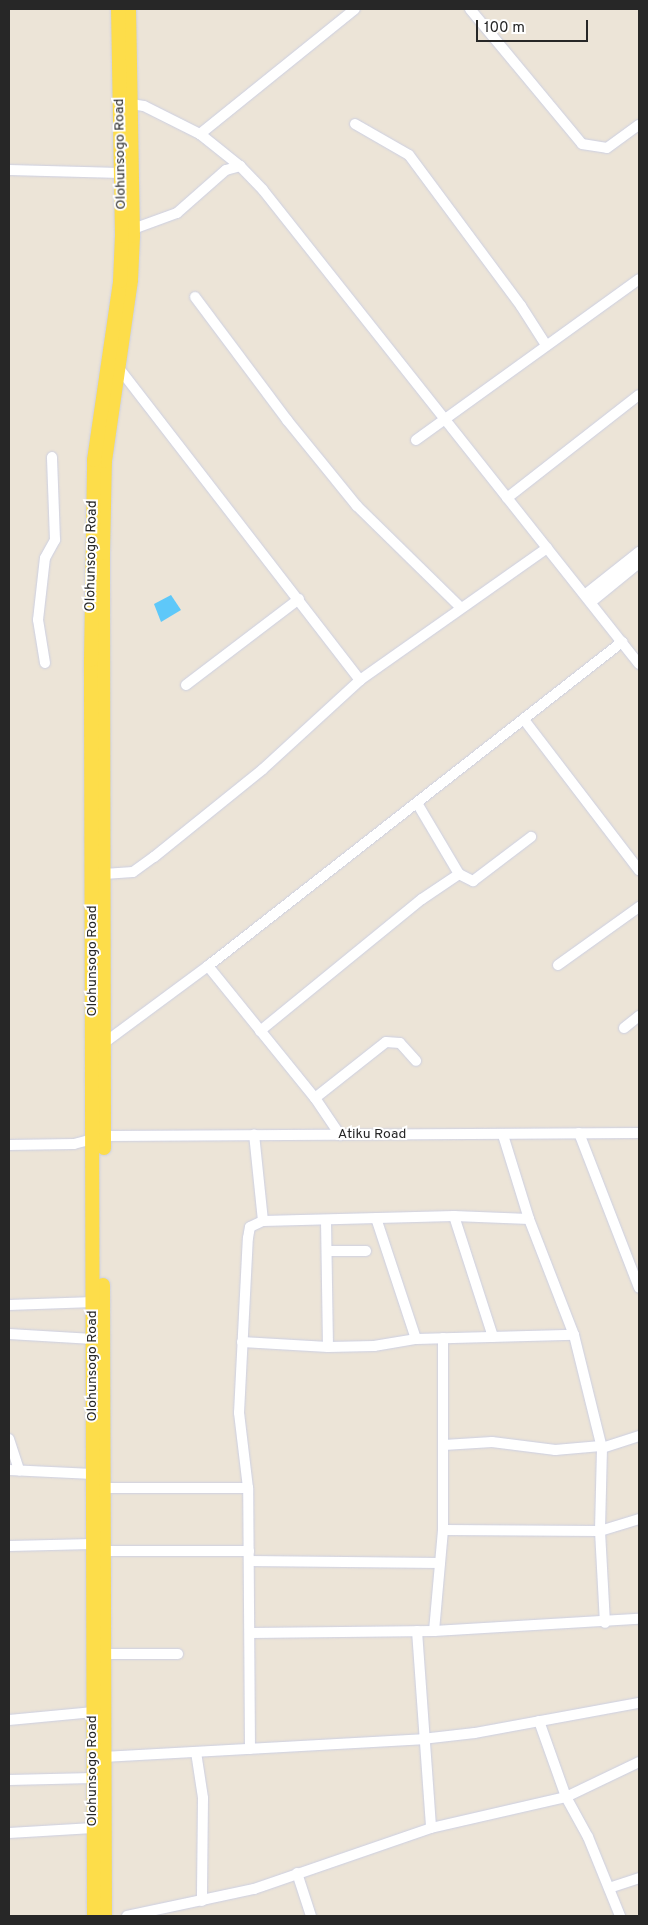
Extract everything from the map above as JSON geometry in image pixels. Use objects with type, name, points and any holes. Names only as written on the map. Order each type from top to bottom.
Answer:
[{"type":"main road","name":"Olohunsogo Road","points":[[94,1916],[94,1712],[98,1547],[103,1488],[98,552],[105,461],[131,280],[133,229],[126,103],[118,9]]},
{"type":"main road","name":"Olohunsogo Road","points":[[105,1916],[104,1654],[93,1474],[93,1339],[104,1043],[104,874],[98,552],[94,460],[120,281],[122,173],[129,9]]},
{"type":"street","points":[[200,134],[355,9]]},
{"type":"street","points":[[470,9],[582,144],[607,148],[639,125]]},
{"type":"street","points":[[126,103],[167,116],[200,134],[240,166],[446,420],[622,642],[634,648],[639,664]]},
{"type":"street","points":[[355,124],[370,130],[412,159],[546,344]]},
{"type":"street","points":[[133,229],[177,213],[226,170],[240,166]]},
{"type":"street","points":[[9,170],[122,173]]},
{"type":"street","points":[[416,440],[446,420],[546,344],[639,279]]},
{"type":"street","points":[[195,297],[287,420],[358,506],[460,607]]},
{"type":"street","points":[[118,367],[360,680]]},
{"type":"street","points":[[507,498],[639,395]]},
{"type":"street","points":[[45,663],[38,620],[45,558],[55,540],[52,457]]},
{"type":"street","points":[[104,874],[133,872],[154,858],[263,769],[360,680],[460,607],[547,548]]},
{"type":"street","points":[[588,598],[639,552]]},
{"type":"street","points":[[588,598],[639,563]]},
{"type":"street","points":[[186,685],[299,599]]},
{"type":"street","points":[[104,1043],[208,966],[525,721],[622,642]]},
{"type":"street","points":[[525,721],[639,870]]},
{"type":"street","points":[[417,803],[459,874],[473,881],[531,837]]},
{"type":"street","points":[[260,1031],[459,874]]},
{"type":"street","points":[[558,965],[639,907]]},
{"type":"street","points":[[208,966],[316,1098],[340,1135]]},
{"type":"street","points":[[624,1028],[639,1016]]},
{"type":"street","points":[[316,1098],[386,1042],[400,1043],[416,1061]]},
{"type":"street","name":"Atiku Road","points":[[9,1145],[74,1144],[100,1137],[254,1134],[503,1135],[639,1133]]},
{"type":"street","points":[[254,1134],[263,1221]]},
{"type":"street","points":[[579,1134],[639,1288]]},
{"type":"street","points":[[503,1135],[529,1219],[574,1335],[601,1447],[600,1532],[604,1623]]},
{"type":"street","points":[[250,1749],[248,1488],[239,1413],[250,1227],[263,1221],[454,1216],[529,1219]]},
{"type":"street","points":[[454,1216],[493,1337]]},
{"type":"street","points":[[376,1218],[416,1338]]},
{"type":"street","points":[[326,1220],[328,1251],[328,1347]]},
{"type":"street","points":[[328,1251],[366,1251]]},
{"type":"street","points":[[9,1305],[94,1302]]},
{"type":"street","points":[[9,1334],[93,1339]]},
{"type":"street","points":[[242,1342],[328,1347],[374,1346],[416,1338],[574,1335]]},
{"type":"street","points":[[434,1631],[443,1530],[443,1338]]},
{"type":"street","points":[[444,1445],[492,1442],[554,1450],[601,1447],[639,1436]]},
{"type":"street","points":[[9,1438],[14,1470],[93,1474]]},
{"type":"street","points":[[103,1488],[248,1488]]},
{"type":"street","points":[[443,1530],[600,1532],[639,1519]]},
{"type":"street","points":[[9,1546],[98,1547],[249,1556],[440,1563]]},
{"type":"street","points":[[250,1633],[434,1631],[604,1623],[639,1619]]},
{"type":"street","points":[[417,1631],[422,1738],[431,1828]]},
{"type":"street","points":[[104,1654],[178,1654]]},
{"type":"street","points":[[103,1757],[422,1738],[539,1721],[639,1703]]},
{"type":"street","points":[[9,1720],[94,1712]]},
{"type":"street","points":[[539,1721],[566,1797],[620,1916]]},
{"type":"street","points":[[196,1752],[203,1798],[202,1901]]},
{"type":"street","points":[[127,1916],[202,1901],[298,1873],[431,1828],[566,1797],[639,1762]]},
{"type":"street","points":[[9,1780],[93,1778]]},
{"type":"street","points":[[9,1833],[93,1828]]},
{"type":"street","points":[[298,1873],[311,1916]]},
{"type":"street","points":[[608,1888],[639,1878]]},
{"type":"water","points":[[171,595],[181,610],[161,622],[154,604]]}]
